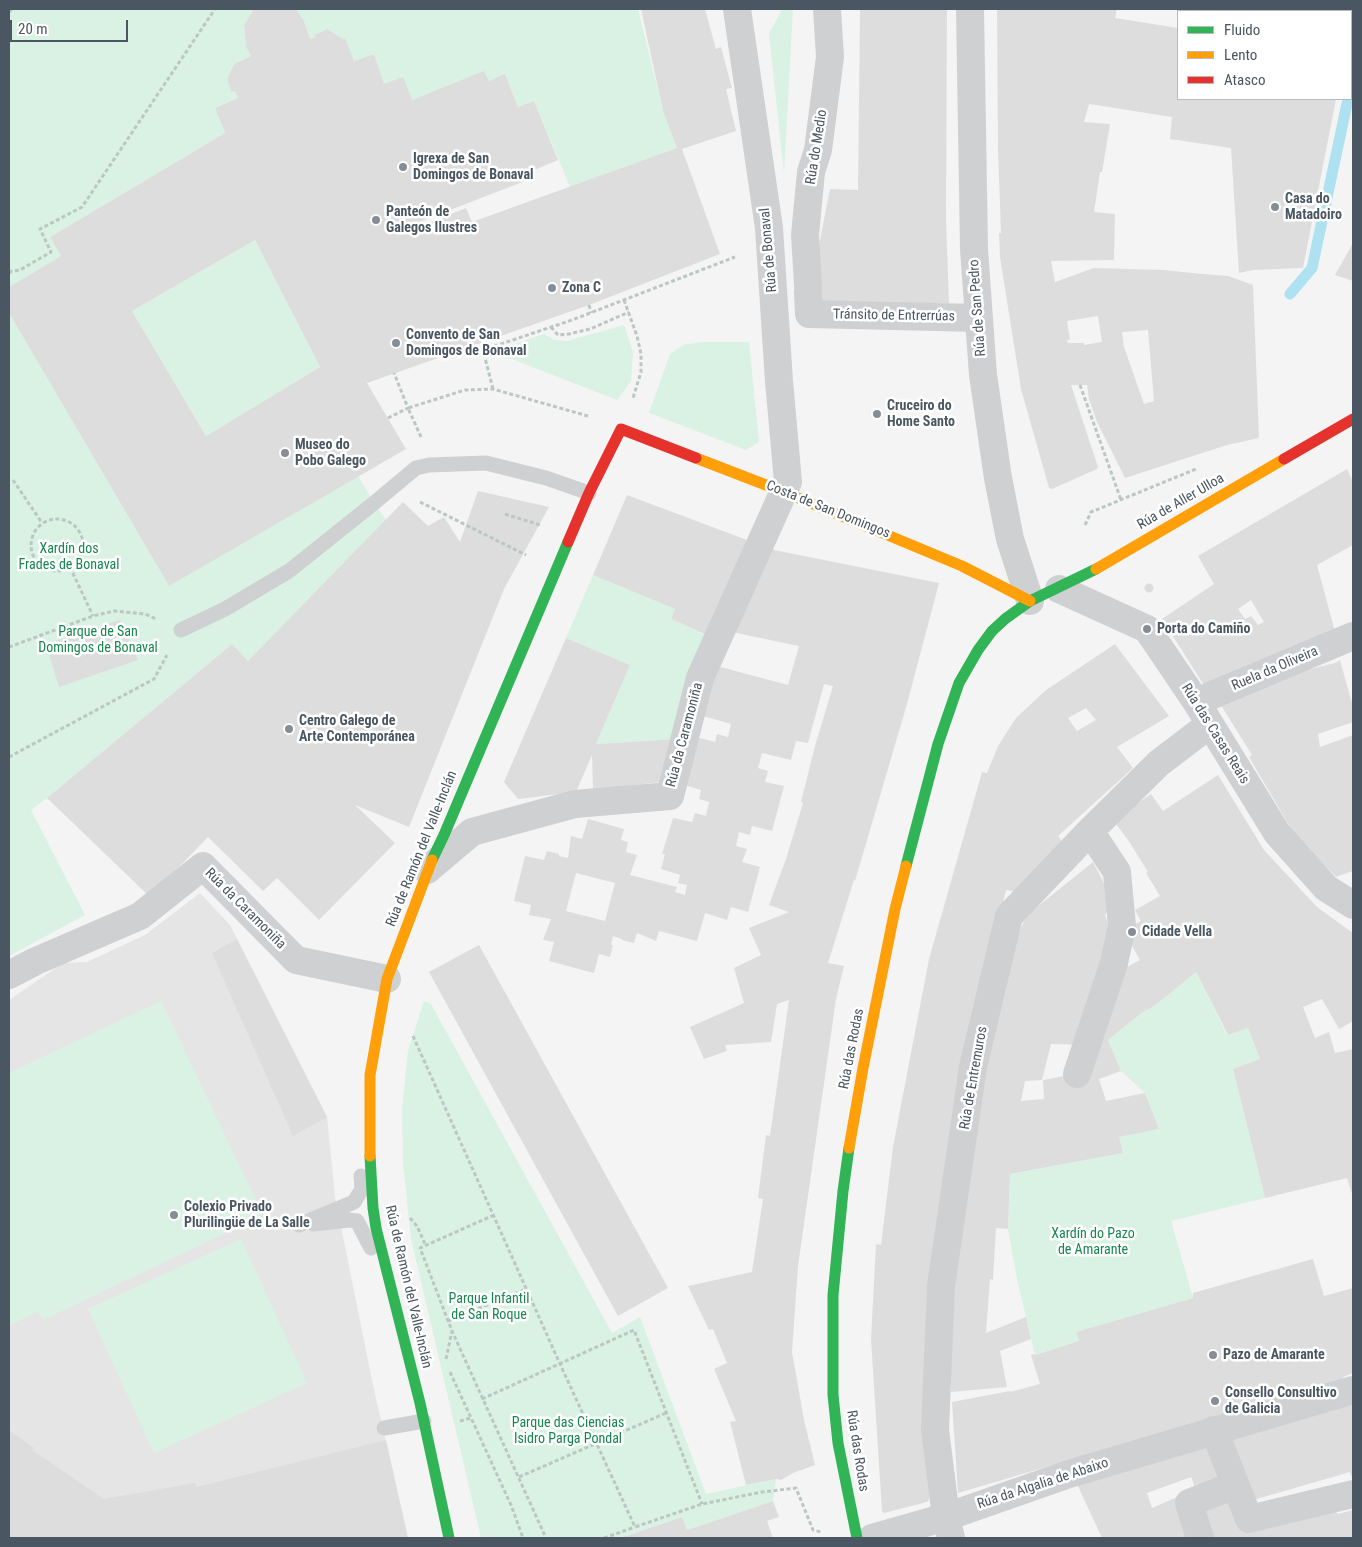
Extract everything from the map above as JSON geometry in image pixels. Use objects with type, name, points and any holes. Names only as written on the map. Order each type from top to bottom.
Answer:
[{"type":"street","name":"Rúa de Bonaval","points":[[737,9],[768,228],[788,482],[784,492]]},
{"type":"street","name":"Rúa do Medio","points":[[808,297],[805,235],[811,172],[818,150],[830,57],[826,9]]},
{"type":"street","name":"Rúa de San Pedro","points":[[970,9],[974,220],[978,318],[983,375],[998,478],[1010,539],[1030,601]]},
{"type":"street","name":"Tránsito de Entrerrúas","points":[[808,297],[978,318]]},
{"type":"street","name":"Rúa de Aller Ulloa","points":[[1030,601],[1086,576],[1351,427]]},
{"type":"street","name":"Costa de San Domingos","points":[[621,429],[784,492],[962,566],[1030,601]]},
{"type":"street","name":"Rúa de Ramón del Valle-Inclán","points":[[450,1538],[394,1293],[376,1228],[369,1137],[370,1070],[387,979],[427,870],[444,835],[589,493],[621,429]]},
{"type":"street","name":"Rúa da Caramoniña","points":[[427,870],[472,832],[575,804],[670,796],[700,678],[784,492]]},
{"type":"street","name":"Rúa das Casas Reais","points":[[1059,589],[1147,629],[1203,714],[1277,833],[1326,888],[1353,905]]},
{"type":"street","name":"Rúa das Rodas","points":[[857,1538],[838,1443],[832,1346],[836,1248],[856,1104],[895,909],[947,715],[959,683],[978,650],[998,625],[1030,601]]},
{"type":"street","name":"Ruela da Oliveira","points":[[1203,714],[1353,636]]},
{"type":"street","name":"Rúa de Entremuros","points":[[948,1528],[935,1430],[941,1286],[973,1067],[1009,916],[1090,831],[1159,763],[1203,714]]},
{"type":"street","points":[[1077,1074],[1114,963],[1122,926],[1116,872],[1090,831]]},
{"type":"street","name":"Rúa da Caramoniña","points":[[9,975],[140,916],[203,866],[296,960],[387,979]]},
{"type":"street","name":"Rúa da Algalia de Abaixo","points":[[872,1538],[948,1528],[1062,1477],[1353,1390]]},
{"type":"street","points":[[1214,1430],[1249,1519],[1353,1494]]},
{"type":"street","points":[[1200,1538],[1189,1503],[1235,1485]]},
{"type":"lane","points":[[181,630],[225,609],[289,571],[416,468],[429,465],[486,463],[546,478],[589,493]]},
{"type":"lane","points":[[370,1070],[362,1083],[358,1095],[362,1189],[354,1202],[299,1225],[357,1221],[394,1293]]},
{"type":"lane","points":[[384,1428],[424,1421]]},
{"type":"path","points":[[9,12],[12,9]]},
{"type":"path","points":[[9,273],[20,270],[51,252],[40,228],[82,206],[215,9]]},
{"type":"path","points":[[492,389],[483,350],[551,327],[728,260]]},
{"type":"path","points":[[621,429],[628,416],[641,372],[638,336],[624,300]]},
{"type":"path","points":[[588,305],[591,312]]},
{"type":"path","points":[[551,327],[558,335],[569,334],[590,329],[629,312]]},
{"type":"path","points":[[394,374],[425,445]]},
{"type":"path","points":[[1080,385],[1121,500]]},
{"type":"path","points":[[388,418],[408,408],[465,390],[492,389],[584,414]]},
{"type":"path","points":[[1085,525],[1091,512],[1191,470],[1204,468]]},
{"type":"path","points":[[13,480],[42,523]]},
{"type":"path","points":[[393,488],[526,556]]},
{"type":"path","points":[[505,514],[546,528]]},
{"type":"path","points":[[60,519],[76,527],[81,535],[83,544],[77,561],[70,567],[54,571],[40,564],[35,559],[32,551],[32,536],[42,523],[60,519]]},
{"type":"path","points":[[70,567],[94,616]]},
{"type":"path","points":[[9,647],[114,610],[145,614],[181,630],[154,678],[9,756]]},
{"type":"path","points":[[410,1031],[635,1527]]},
{"type":"path","points":[[494,1215],[420,1248],[452,1332],[546,1538]]},
{"type":"path","points":[[417,1226],[426,1246]]},
{"type":"path","points":[[448,1321],[526,1289]]},
{"type":"path","points":[[482,1399],[634,1330],[702,1504]]},
{"type":"path","points":[[445,1361],[452,1332]]},
{"type":"path","points":[[453,1378],[511,1505],[523,1538]]},
{"type":"path","points":[[519,1477],[666,1413]]},
{"type":"path","points":[[455,1422],[471,1418]]},
{"type":"path","points":[[604,1538],[702,1504],[762,1492],[796,1488],[813,1530],[822,1532]]},
{"type":"shaded area","name":"Colexio Privado Plurilingüe de La Salle","points":[[200,893],[230,925],[327,1117],[335,1197],[373,1385],[408,1538],[9,1538],[9,1000],[63,963],[87,962],[145,935]]},
{"type":"green space","points":[[9,9],[254,9],[244,25],[246,47],[251,56],[234,64],[227,79],[231,92],[235,91],[238,98],[215,108],[225,133],[50,237],[61,256],[9,287]]},
{"type":"green space","points":[[296,9],[638,9],[663,111],[677,148],[570,187],[534,101],[518,107],[505,75],[489,81],[484,72],[412,100],[384,84],[374,54],[354,61],[343,39],[327,29],[310,39],[304,21]]},
{"type":"green space","points":[[782,9],[793,9],[784,173],[769,34]]},
{"type":"green space","points":[[255,240],[320,367],[206,436],[132,311]]},
{"type":"green space","name":"Parque de San Domingos de Bonaval","points":[[9,313],[169,586],[357,474],[389,524],[248,661],[232,644],[31,810],[85,915],[9,956]]},
{"type":"green space","points":[[624,325],[633,352],[631,381],[617,400],[512,359],[494,357],[494,351],[544,334],[554,340],[567,341]]},
{"type":"green space","points":[[700,342],[749,342],[759,442],[746,450],[649,413],[670,354],[683,345]]},
{"type":"green space","points":[[593,575],[675,609],[671,619],[705,634],[677,739],[596,744],[630,665],[566,638]]},
{"type":"green space","name":"Xardín do Pazo de Amarante","points":[[1196,972],[1227,1035],[1248,1028],[1260,1059],[1233,1069],[1265,1198],[1171,1221],[1193,1298],[1076,1332],[1079,1341],[1035,1355],[1017,1279],[1008,1229],[1010,1174],[1123,1153],[1119,1137],[1159,1129],[1145,1093],[1121,1071],[1108,1040]]},
{"type":"green space","points":[[161,1001],[263,1215],[43,1320],[38,1312],[9,1325],[9,1073]]},
{"type":"green space","name":"Parque das Ciencias Isidro Parga Pondal","points":[[424,1001],[431,1004],[612,1333],[640,1317],[706,1494],[776,1479],[773,1501],[687,1530],[682,1517],[619,1538],[481,1538],[411,1239],[403,1163],[402,1110],[408,1051]]},
{"type":"green space","points":[[241,1239],[307,1383],[154,1453],[88,1309]]},
{"type":"building","name":"Convento de San Domingos de Bonaval","points":[[254,9],[296,9],[304,21],[310,39],[327,29],[343,39],[345,38],[354,61],[374,54],[384,84],[403,77],[412,100],[484,71],[489,81],[505,74],[518,107],[534,101],[558,160],[525,174],[525,181],[414,224],[416,228],[466,208],[472,222],[677,148],[663,111],[641,9],[705,9],[716,49],[721,47],[732,88],[726,89],[736,131],[682,149],[720,254],[589,305],[367,383],[406,449],[169,586],[9,313],[9,287],[61,256],[50,237],[225,133],[215,108],[238,98],[235,91],[231,92],[227,79],[234,64],[251,56],[246,47],[244,25]],"holes":[[[255,240],[320,367],[206,436],[132,311]]]},
{"type":"building","points":[[860,9],[947,9],[946,221],[949,303],[817,306],[819,245],[830,189],[858,190]]},
{"type":"building","points":[[997,9],[1117,9],[1115,18],[1177,28],[1177,100],[1336,100],[1303,268],[1253,270],[1239,273],[1231,148],[1170,139],[1172,117],[1089,104],[1084,122],[1110,124],[1094,212],[1115,214],[1114,260],[1051,261],[1055,282],[1094,268],[1164,270],[1228,276],[1253,285],[1259,438],[1227,445],[1125,478],[1097,422],[1089,399],[1087,385],[1071,385],[1098,467],[1052,489],[1049,488],[1021,389],[1000,257],[999,233],[1001,233],[998,150]],"holes":[[[1098,316],[1102,342],[1084,345],[1084,343],[1068,343],[1067,340],[1070,340],[1067,321]],[[1148,330],[1154,401],[1144,404],[1124,347],[1122,332]]]},
{"type":"building","points":[[1329,9],[1330,10],[1234,10]]},
{"type":"building","points":[[1353,243],[1353,281],[1335,275]]},
{"type":"building","points":[[1347,469],[1353,482],[1353,545],[1317,565],[1337,639],[1207,690],[1162,619],[1214,584],[1198,556]],"holes":[[[1251,600],[1264,622],[1258,625],[1251,616],[1245,619],[1238,609]]]},
{"type":"building","name":"Centro Galego de Arte Contemporánea","points":[[478,491],[549,507],[504,589],[409,827],[355,805],[395,843],[319,920],[277,878],[263,891],[208,837],[150,897],[47,798],[232,644],[248,661],[403,502],[428,526],[444,517],[460,542]]},
{"type":"building","points":[[627,495],[747,540],[705,634],[671,619],[675,609],[593,575]]},
{"type":"building","points":[[769,549],[939,583],[907,704],[855,881],[828,963],[844,966],[836,999],[798,1266],[792,1352],[804,1420],[815,1465],[793,1473],[781,1480],[776,1479],[746,1485],[730,1422],[736,1421],[714,1369],[727,1363],[713,1329],[709,1330],[688,1286],[752,1272],[763,1199],[758,1198],[766,1135],[770,1136],[789,1000],[777,1004],[771,1042],[725,1045],[727,1051],[704,1059],[690,1027],[744,1003],[734,968],[761,955],[749,928],[789,912],[769,905],[786,859],[803,803],[801,802],[815,746],[833,686],[824,684],[808,743],[796,741],[791,760],[762,753],[758,768],[768,771],[765,782],[784,786],[772,831],[752,826],[750,835],[739,832],[736,846],[747,849],[742,862],[760,867],[748,912],[731,907],[727,920],[705,913],[697,941],[659,931],[656,941],[637,933],[634,943],[613,936],[610,957],[599,954],[594,973],[549,961],[554,942],[543,940],[551,919],[529,915],[531,905],[514,901],[525,856],[544,860],[547,851],[568,858],[571,836],[582,839],[588,819],[624,829],[621,840],[628,842],[626,852],[637,855],[630,875],[677,887],[675,892],[685,895],[687,885],[678,883],[680,875],[661,869],[665,854],[662,854],[673,818],[692,822],[695,813],[706,816],[709,802],[699,799],[701,790],[684,785],[696,737],[715,742],[717,734],[728,737],[731,724],[703,716],[717,666],[788,685],[799,646],[727,631]],"holes":[[[576,873],[615,883],[605,921],[566,911]]]},
{"type":"building","points":[[1149,583],[1154,588],[1149,593],[1144,588]]},
{"type":"building","points":[[120,620],[138,660],[59,687],[46,644]]},
{"type":"building","points":[[566,638],[630,665],[596,744],[677,739],[661,782],[593,790],[592,755],[576,792],[518,799],[504,782]]},
{"type":"building","points":[[1115,644],[1169,716],[1117,747],[1133,768],[1058,836],[1062,844],[1020,893],[1006,890],[974,1031],[930,1454],[929,1500],[884,1513],[882,1511],[871,1339],[876,1244],[881,1245],[893,1147],[929,959],[982,772],[987,773],[998,746],[1016,718],[1046,690]],"holes":[[[1086,708],[1096,720],[1077,731],[1068,718]]]},
{"type":"building","points":[[1340,660],[1353,707],[1353,722],[1318,734],[1320,747],[1353,735],[1353,871],[1336,877],[1290,827],[1249,757],[1252,755],[1217,699],[1273,678],[1335,663]]},
{"type":"building","points":[[1218,775],[1264,850],[1317,907],[1353,933],[1353,1021],[1339,1029],[1322,999],[1303,1007],[1315,1038],[1329,1032],[1335,1053],[1353,1049],[1353,1197],[1347,1178],[1265,1198],[1233,1069],[1260,1059],[1248,1028],[1228,1035],[1196,972],[1108,1040],[1121,1071],[1099,1079],[1106,1101],[1145,1093],[1159,1129],[1119,1137],[1123,1153],[1010,1174],[1008,1229],[996,1228],[993,1280],[990,1279],[986,1333],[1026,1317],[1031,1339],[1000,1351],[1007,1387],[951,1392],[951,1343],[960,1177],[1019,932],[1024,921],[1032,911],[1093,862],[1115,904],[1115,908],[1105,914],[1114,945],[1085,1045],[1051,1044],[1042,1080],[1025,1081],[1021,1101],[1044,1099],[1043,1080],[1080,1073],[1116,973],[1140,960],[1125,930],[1141,921],[1135,910],[1160,896],[1146,873],[1148,872],[1113,820],[1151,794],[1163,811]]},
{"type":"building","points":[[237,939],[327,1117],[293,1136],[212,953]]},
{"type":"building","points":[[479,945],[668,1288],[618,1316],[429,972]]},
{"type":"building","name":"Pazo de Amarante","points":[[1313,1259],[1324,1296],[1353,1288],[1353,1373],[1343,1377],[1344,1379],[958,1493],[952,1402],[1010,1392],[1040,1384],[1031,1355],[1079,1341],[1076,1332],[1193,1298],[1193,1293]]},
{"type":"building","points":[[1353,1404],[1353,1481],[1350,1472],[1250,1501],[1223,1437]]},
{"type":"building","points":[[9,1430],[34,1448],[32,1450],[104,1499],[195,1483],[196,1487],[386,1440],[408,1538],[9,1538]]},
{"type":"building","points":[[1211,1442],[1226,1482],[1197,1493],[1191,1477],[1147,1493],[1152,1508],[1182,1495],[1197,1538],[1102,1538],[1077,1484]]},
{"type":"building","points":[[1231,1491],[1265,1529],[1336,1512],[1338,1514],[1353,1510],[1353,1538],[1205,1538],[1194,1508]]},
{"type":"building","points":[[773,1501],[779,1517],[767,1521],[773,1538],[620,1538],[682,1517],[687,1530]]},
{"type":"waterway","points":[[1352,34],[1353,41]]},
{"type":"waterway","points":[[1352,82],[1353,76]]},
{"type":"waterway","points":[[1290,294],[1312,268],[1348,100]]},
{"type":"traffic: fast","points":[[432,860],[568,542]]},
{"type":"traffic: fast","points":[[906,866],[938,744],[959,683],[978,650],[992,631],[1030,601],[1096,569]]},
{"type":"traffic: fast","points":[[849,1148],[833,1295],[833,1395],[838,1443],[857,1538]]},
{"type":"traffic: fast","points":[[370,1156],[376,1228],[420,1403],[449,1538]]},
{"type":"traffic: slow","points":[[696,458],[784,492],[962,566],[1030,601]]},
{"type":"traffic: slow","points":[[1096,569],[1284,459]]},
{"type":"traffic: slow","points":[[370,1156],[370,1075],[387,979],[432,860]]},
{"type":"traffic: slow","points":[[849,1148],[895,909],[906,866]]},
{"type":"traffic: jam","points":[[1284,459],[1353,419]]},
{"type":"traffic: jam","points":[[568,542],[589,493],[621,429],[696,458]]},
{"type":"place","name":"Igrexa de San Domingos de Bonaval","points":[[403,167]]},
{"type":"place","name":"Casa do Matadoiro","points":[[1275,207]]},
{"type":"place","name":"Panteón de Galegos Ilustres","points":[[376,220]]},
{"type":"place","name":"Zona C","points":[[552,288]]},
{"type":"place","name":"Convento de San Domingos de Bonaval","points":[[396,343]]},
{"type":"place","name":"Cruceiro do Home Santo","points":[[877,414]]},
{"type":"place","name":"Museo do Pobo Galego","points":[[285,453]]},
{"type":"place","name":"Porta do Camiño","points":[[1147,629]]},
{"type":"place","name":"Centro Galego de Arte Contemporánea","points":[[289,729]]},
{"type":"place","name":"Cidade Vella","points":[[1132,932]]},
{"type":"place","name":"Colexio Privado Plurilingüe de La Salle","points":[[174,1215]]},
{"type":"place","name":"Pazo de Amarante","points":[[1213,1355]]},
{"type":"place","name":"Consello Consultivo de Galicia","points":[[1215,1401]]},
{"type":"park label","name":"Xardín dos Frades de Bonaval","points":[[69,558]]},
{"type":"park label","name":"Parque Infantil de San Roque","points":[[489,1308]]}]
